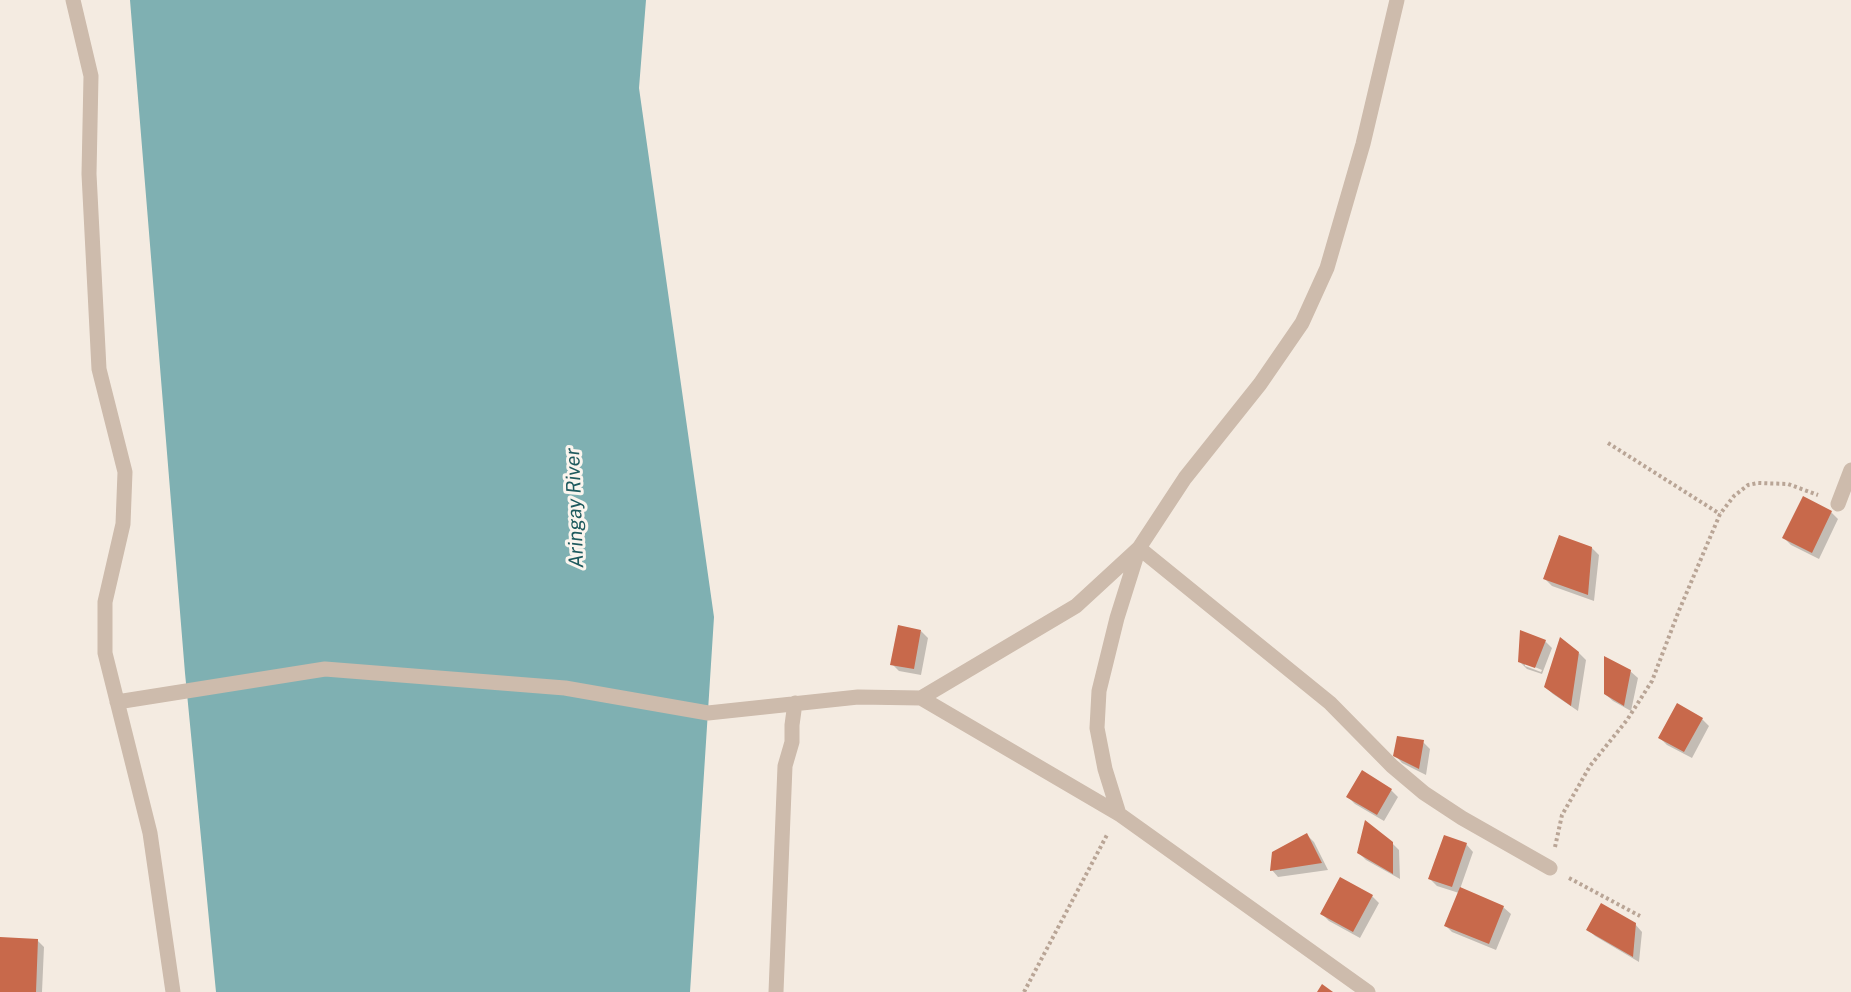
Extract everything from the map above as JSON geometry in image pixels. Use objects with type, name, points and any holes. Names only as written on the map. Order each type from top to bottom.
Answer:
[{"type":"street","points":[[74,0],[91,76],[89,174],[99,369],[126,472],[123,524],[105,603],[105,653],[150,833],[173,992]]},
{"type":"street","points":[[921,698],[1076,606],[1139,548],[1185,478],[1260,384],[1302,323],[1328,268],[1363,144],[1397,0]]},
{"type":"street","points":[[1838,504],[1851,470]]},
{"type":"street","points":[[1119,814],[1105,769],[1097,728],[1099,691],[1117,618],[1139,548]]},
{"type":"street","points":[[1139,548],[1330,703],[1392,766],[1424,793],[1462,818],[1550,868]]},
{"type":"street","points":[[117,702],[325,669],[565,688],[708,714],[858,697],[921,698],[1119,814],[1368,992]]},
{"type":"street","points":[[776,992],[785,766],[792,742],[795,703]]},
{"type":"path","points":[[1608,443],[1720,514]]},
{"type":"path","points":[[1640,916],[1550,868],[1562,815],[1590,766],[1627,720],[1652,681],[1720,514],[1734,496],[1748,484],[1788,484],[1838,504]]},
{"type":"path","points":[[1024,992],[1119,814]]},
{"type":"water","name":"Aringay River","points":[[130,0],[646,0],[639,88],[714,617],[690,992],[216,992],[185,673]]},
{"type":"building","points":[[1803,496],[1832,511],[1812,553],[1782,538]]},
{"type":"building","points":[[1559,535],[1592,547],[1588,595],[1543,579]]},
{"type":"building","points":[[898,625],[921,630],[914,669],[890,665]]},
{"type":"building","points":[[1520,630],[1546,640],[1535,668],[1518,662]]},
{"type":"building","points":[[1560,637],[1579,652],[1571,706],[1544,687]]},
{"type":"building","points":[[1604,656],[1631,670],[1624,706],[1604,694]]},
{"type":"building","points":[[1677,703],[1703,718],[1684,752],[1658,738]]},
{"type":"building","points":[[1397,736],[1424,740],[1419,769],[1393,756]]},
{"type":"building","points":[[1362,770],[1392,789],[1377,815],[1346,797]]},
{"type":"building","points":[[1365,820],[1393,842],[1393,874],[1357,853]]},
{"type":"building","points":[[1307,833],[1322,863],[1270,871],[1272,852]]},
{"type":"building","points":[[1444,835],[1467,843],[1452,887],[1428,879]]},
{"type":"building","points":[[1340,877],[1373,895],[1353,932],[1320,914]]},
{"type":"building","points":[[1460,887],[1504,906],[1489,944],[1444,926]]},
{"type":"building","points":[[1601,903],[1636,923],[1633,957],[1586,930]]},
{"type":"building","points":[[0,937],[38,939],[36,992],[0,992]]},
{"type":"building","points":[[1322,984],[1333,992],[1317,992]]}]
